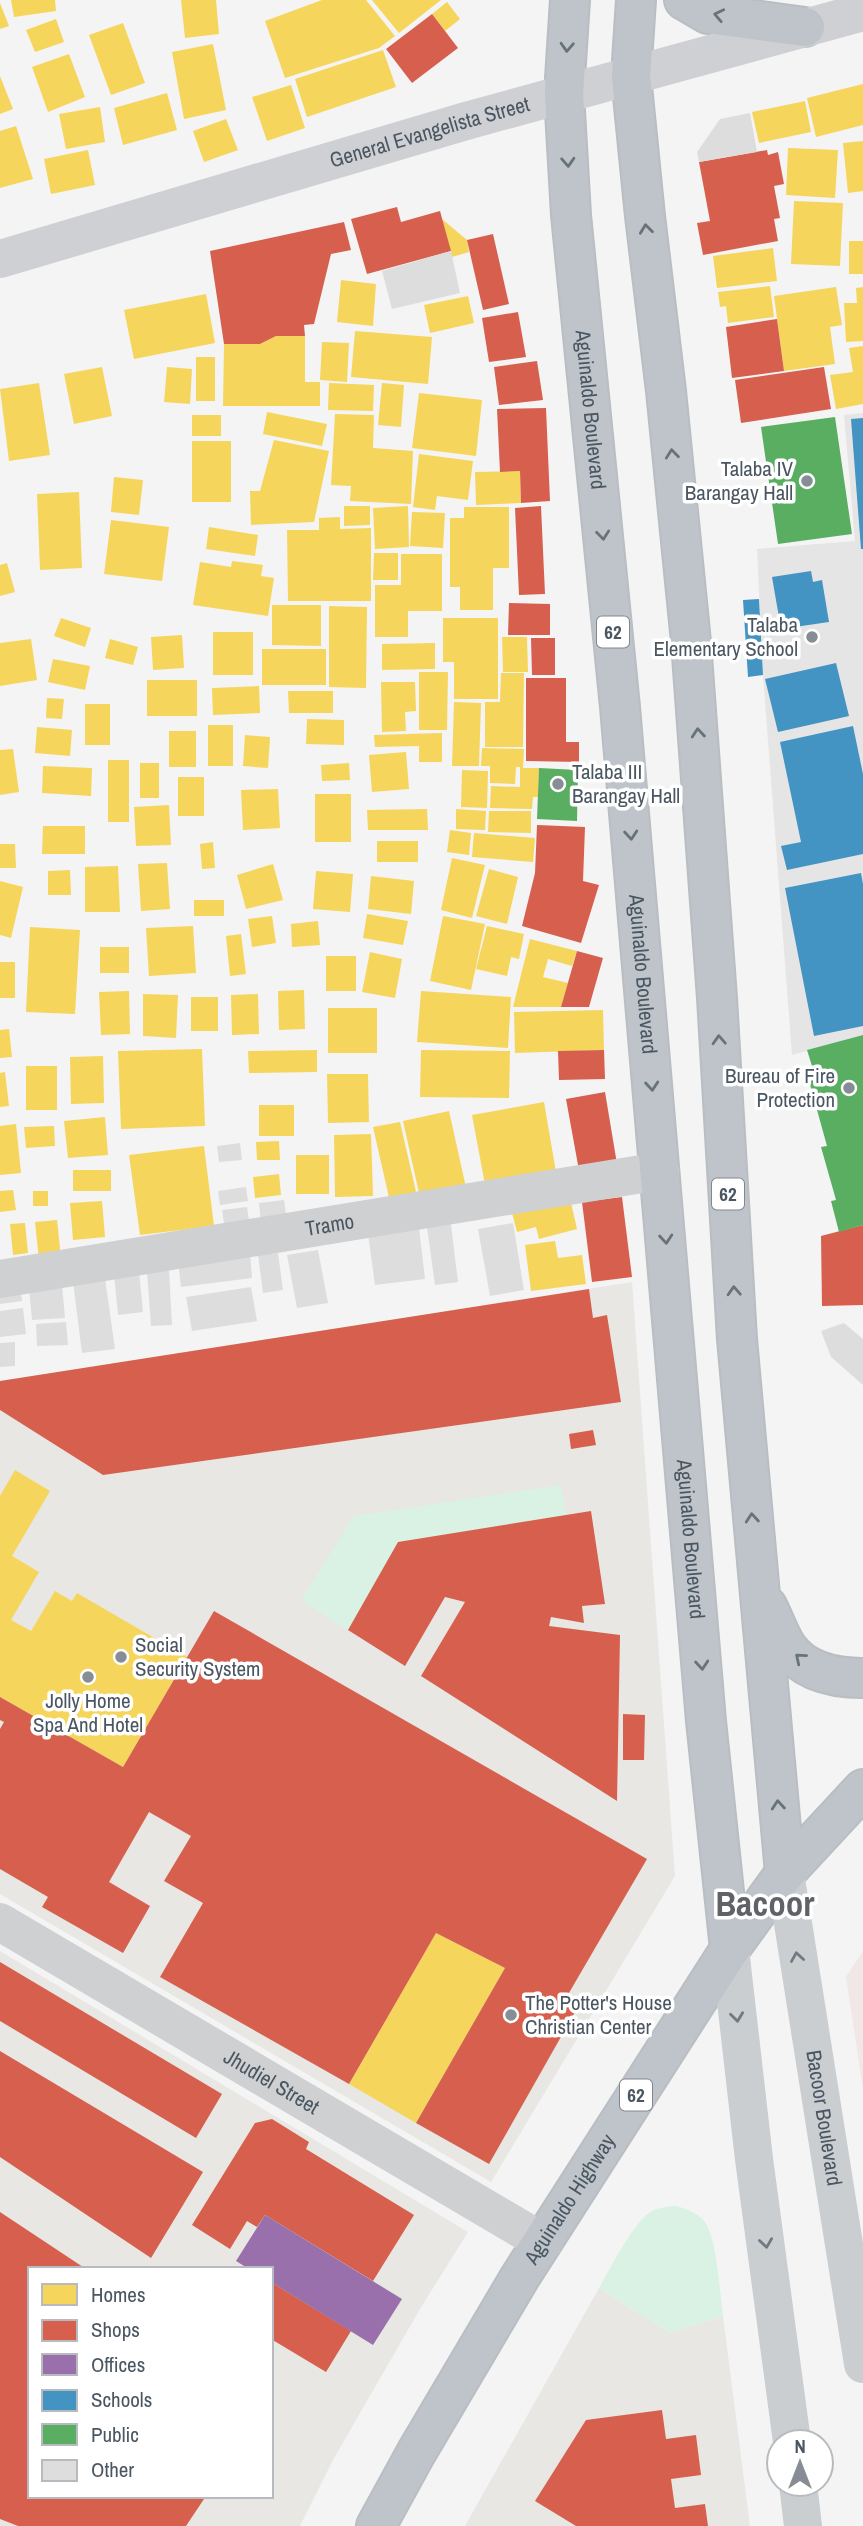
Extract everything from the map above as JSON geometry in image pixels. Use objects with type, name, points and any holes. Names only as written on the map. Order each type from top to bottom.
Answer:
[{"type":"highway","name":"Aguinaldo Boulevard","points":[[570,0],[564,94],[571,215],[620,707],[706,1721],[730,1949]]},
{"type":"highway","name":"62","points":[[636,0],[631,76],[693,669],[709,880],[737,1339],[785,1873]]},
{"type":"highway","points":[[684,0],[708,14],[805,27]]},
{"type":"highway","points":[[758,1586],[787,1647],[799,1659],[816,1671],[846,1678],[863,1678]]},
{"type":"highway","name":"Aguinaldo Highway","points":[[376,2526],[472,2356],[730,1949],[785,1873],[863,1789]]},
{"type":"main road","name":"General Evangelista Street","points":[[0,259],[564,94],[863,12]]},
{"type":"main road","name":"Bacoor Boulevard","points":[[785,1873],[863,2364]]},
{"type":"main road","points":[[730,1949],[754,2159],[790,2428]]},
{"type":"main road","points":[[800,2498],[803,2526]]},
{"type":"street","name":"Tramo","points":[[0,1279],[660,1171]]},
{"type":"street","name":"Jhudiel Street","points":[[0,1922],[543,2242]]},
{"type":"shaded area","name":"Talaba Elementary School","points":[[863,413],[863,1035],[792,1055],[763,675],[757,549],[855,541],[844,415]]},
{"type":"shaded area","points":[[632,1282],[675,1876],[491,2182],[0,1894],[0,1381]]},
{"type":"shaded area","points":[[0,1951],[468,2232],[333,2460],[300,2526],[0,2526]]},
{"type":"shaded area","points":[[863,1951],[863,2089],[846,1977]]},
{"type":"shaded area","points":[[599,2288],[670,2333],[723,2316],[750,2526],[465,2526]]},
{"type":"green space","points":[[561,1485],[566,1516],[398,1542],[348,1630],[301,1600],[354,1516]]},
{"type":"green space","points":[[676,2206],[699,2216],[709,2230],[715,2253],[723,2316],[670,2333],[599,2288],[642,2219],[656,2210]]},
{"type":"building: Homes","points":[[11,0],[55,0],[56,11],[14,17]]},
{"type":"building: Homes","points":[[181,0],[216,0],[219,34],[185,38]]},
{"type":"building: Homes","points":[[322,0],[366,0],[395,36],[379,48],[285,78],[265,21]]},
{"type":"building: Homes","points":[[372,0],[441,0],[399,33]]},
{"type":"building: Homes","points":[[447,2],[460,19],[445,31],[432,14]]},
{"type":"building: Homes","points":[[0,3],[9,26],[0,29]]},
{"type":"building: Homes","points":[[56,19],[64,42],[35,52],[26,30]]},
{"type":"building: Homes","points":[[123,23],[145,83],[111,95],[89,35]]},
{"type":"building: Homes","points":[[213,44],[226,110],[184,119],[172,52]]},
{"type":"building: Homes","points":[[383,50],[396,87],[307,117],[295,79]]},
{"type":"building: Homes","points":[[69,54],[85,97],[48,112],[32,67]]},
{"type":"building: Homes","points":[[0,76],[13,109],[0,114]]},
{"type":"building: Homes","points":[[863,84],[863,125],[816,137],[807,98]]},
{"type":"building: Homes","points":[[291,85],[305,128],[267,141],[252,97]]},
{"type":"building: Homes","points":[[167,93],[177,130],[123,145],[114,108]]},
{"type":"building: Homes","points":[[805,101],[811,132],[759,143],[752,112]]},
{"type":"building: Homes","points":[[100,107],[105,142],[66,149],[59,114]]},
{"type":"building: Homes","points":[[226,119],[238,150],[204,162],[193,131]]},
{"type":"building: Homes","points":[[16,126],[33,179],[0,188],[0,131]]},
{"type":"building: Homes","points":[[863,141],[863,191],[848,193],[843,143]]},
{"type":"building: Homes","points":[[788,148],[838,150],[835,198],[786,195]]},
{"type":"building: Homes","points":[[88,150],[95,185],[51,194],[44,159]]},
{"type":"building: Homes","points":[[794,201],[843,203],[840,266],[791,264]]},
{"type":"building: Homes","points":[[442,219],[467,240],[469,252],[452,257]]},
{"type":"building: Homes","points":[[849,241],[863,241],[863,274],[849,274]]},
{"type":"building: Homes","points":[[773,248],[777,281],[717,288],[713,256]]},
{"type":"building: Homes","points":[[341,280],[376,284],[373,326],[337,322]]},
{"type":"building: Homes","points":[[770,286],[774,317],[728,323],[726,306],[720,307],[718,292]]},
{"type":"building: Homes","points":[[836,287],[842,325],[830,327],[835,364],[784,371],[774,296]]},
{"type":"building: Homes","points":[[863,287],[863,341],[846,342],[844,303],[857,303],[856,288]]},
{"type":"building: Homes","points":[[206,294],[215,343],[134,359],[124,310]]},
{"type":"building: Homes","points":[[468,296],[474,323],[430,333],[424,305]]},
{"type":"building: Homes","points":[[355,331],[432,337],[428,384],[351,377]]},
{"type":"building: Homes","points":[[276,336],[305,336],[305,382],[320,382],[320,406],[223,406],[224,344],[260,344]]},
{"type":"building: Homes","points":[[322,342],[349,343],[347,382],[320,380]]},
{"type":"building: Homes","points":[[863,346],[863,404],[836,409],[830,375],[853,372],[849,348]]},
{"type":"building: Homes","points":[[196,357],[215,357],[215,401],[196,401]]},
{"type":"building: Homes","points":[[102,367],[112,416],[74,424],[64,374]]},
{"type":"building: Homes","points":[[167,367],[192,369],[190,404],[164,402]]},
{"type":"building: Homes","points":[[39,383],[50,455],[9,461],[0,389]]},
{"type":"building: Homes","points":[[329,383],[374,385],[373,411],[328,410]]},
{"type":"building: Homes","points":[[382,383],[404,385],[401,427],[378,425]]},
{"type":"building: Homes","points":[[419,393],[482,400],[476,456],[412,448]]},
{"type":"building: Homes","points":[[267,412],[327,424],[322,446],[263,434]]},
{"type":"building: Homes","points":[[335,414],[374,415],[373,448],[413,451],[411,504],[350,501],[351,486],[331,485]]},
{"type":"building: Homes","points":[[192,415],[221,415],[221,436],[192,436]]},
{"type":"building: Homes","points":[[274,440],[329,451],[314,522],[251,525],[250,491],[260,491]]},
{"type":"building: Homes","points":[[192,441],[231,441],[231,502],[192,502]]},
{"type":"building: Homes","points":[[419,454],[473,461],[468,500],[437,496],[435,510],[413,507]]},
{"type":"building: Homes","points":[[520,471],[521,503],[476,505],[475,472]]},
{"type":"building: Homes","points":[[114,477],[143,480],[139,515],[111,512]]},
{"type":"building: Homes","points":[[79,492],[82,568],[40,570],[37,494]]},
{"type":"building: Homes","points":[[344,506],[370,506],[370,525],[344,526]]},
{"type":"building: Homes","points":[[408,506],[409,547],[375,549],[373,508]]},
{"type":"building: Homes","points":[[464,507],[509,507],[509,568],[493,568],[493,610],[460,610],[460,587],[450,587],[450,518],[464,518]]},
{"type":"building: Homes","points":[[412,512],[445,513],[443,548],[410,546]]},
{"type":"building: Homes","points":[[340,517],[340,529],[371,528],[371,601],[288,601],[287,530],[319,530],[319,518]]},
{"type":"building: Homes","points":[[111,520],[169,527],[162,581],[104,574]]},
{"type":"building: Homes","points":[[209,527],[258,535],[255,556],[206,549]]},
{"type":"building: Homes","points":[[374,553],[398,553],[398,580],[373,580]]},
{"type":"building: Homes","points":[[401,554],[442,554],[442,611],[408,611],[408,637],[375,637],[375,585],[401,585]]},
{"type":"building: Homes","points":[[232,561],[263,565],[261,576],[274,578],[268,616],[193,605],[200,562],[231,567]]},
{"type":"building: Homes","points":[[7,563],[15,592],[0,596],[0,565]]},
{"type":"building: Homes","points":[[272,605],[321,605],[321,646],[272,645]]},
{"type":"building: Homes","points":[[329,606],[367,607],[366,688],[329,687]]},
{"type":"building: Homes","points":[[61,618],[91,628],[85,647],[54,636]]},
{"type":"building: Homes","points":[[443,618],[498,618],[498,699],[454,699],[454,662],[443,662]]},
{"type":"building: Homes","points":[[213,632],[253,632],[253,675],[213,675]]},
{"type":"building: Homes","points":[[182,635],[184,668],[153,670],[151,637]]},
{"type":"building: Homes","points":[[502,637],[527,637],[528,672],[503,672]]},
{"type":"building: Homes","points":[[31,639],[37,680],[0,686],[0,643]]},
{"type":"building: Homes","points":[[110,639],[138,647],[133,665],[105,658]]},
{"type":"building: Homes","points":[[435,643],[435,669],[382,670],[382,644]]},
{"type":"building: Homes","points":[[262,649],[326,649],[326,685],[262,685]]},
{"type":"building: Homes","points":[[53,659],[90,666],[85,690],[48,682]]},
{"type":"building: Homes","points":[[419,672],[448,672],[447,730],[419,730]]},
{"type":"building: Homes","points":[[501,673],[524,673],[523,747],[485,747],[485,702],[500,702]]},
{"type":"building: Homes","points":[[147,680],[197,680],[197,716],[147,716]]},
{"type":"building: Homes","points":[[381,682],[415,682],[416,711],[405,712],[406,731],[382,732]]},
{"type":"building: Homes","points":[[259,686],[260,713],[213,715],[212,688]]},
{"type":"building: Homes","points":[[288,691],[333,691],[333,713],[289,713]]},
{"type":"building: Homes","points":[[47,698],[64,699],[62,719],[46,718]]},
{"type":"building: Homes","points":[[454,702],[481,703],[479,766],[452,766]]},
{"type":"building: Homes","points":[[85,704],[110,704],[110,745],[85,745]]},
{"type":"building: Homes","points":[[307,719],[344,720],[344,745],[306,744]]},
{"type":"building: Homes","points":[[208,725],[233,725],[233,766],[208,766]]},
{"type":"building: Homes","points":[[37,727],[72,730],[70,756],[35,753]]},
{"type":"building: Homes","points":[[169,731],[196,731],[196,767],[169,767]]},
{"type":"building: Homes","points":[[442,733],[442,762],[419,762],[419,746],[375,747],[374,735]]},
{"type":"building: Homes","points":[[245,735],[270,737],[268,768],[243,766]]},
{"type":"building: Homes","points":[[482,748],[524,749],[523,768],[539,768],[538,797],[533,797],[532,809],[490,808],[491,786],[520,787],[520,767],[516,767],[515,784],[490,783],[490,766],[481,766]]},
{"type":"building: Homes","points":[[13,749],[19,792],[0,795],[0,750]]},
{"type":"building: Homes","points":[[406,752],[409,789],[372,792],[369,755]]},
{"type":"building: Homes","points":[[108,760],[129,760],[129,822],[108,822]]},
{"type":"building: Homes","points":[[140,763],[159,763],[159,798],[140,798]]},
{"type":"building: Homes","points":[[349,763],[350,780],[322,781],[321,765]]},
{"type":"building: Homes","points":[[43,766],[92,768],[91,796],[42,793]]},
{"type":"building: Homes","points":[[462,770],[488,771],[487,808],[461,807]]},
{"type":"building: Homes","points":[[178,777],[204,777],[204,816],[178,816]]},
{"type":"building: Homes","points":[[278,789],[280,828],[243,830],[241,790]]},
{"type":"building: Homes","points":[[315,794],[351,794],[351,842],[315,842]]},
{"type":"building: Homes","points":[[169,805],[171,845],[136,846],[134,807]]},
{"type":"building: Homes","points":[[427,809],[428,830],[368,830],[367,810]]},
{"type":"building: Homes","points":[[456,809],[486,811],[485,830],[456,829]]},
{"type":"building: Homes","points":[[489,811],[531,811],[531,833],[488,832]]},
{"type":"building: Homes","points":[[43,826],[85,826],[85,854],[42,854]]},
{"type":"building: Homes","points":[[450,830],[471,833],[469,855],[447,852]]},
{"type":"building: Homes","points":[[474,833],[535,838],[533,862],[472,857]]},
{"type":"building: Homes","points":[[377,841],[418,841],[418,862],[377,862]]},
{"type":"building: Homes","points":[[213,842],[215,868],[202,869],[200,844]]},
{"type":"building: Homes","points":[[0,844],[15,844],[16,868],[0,868]]},
{"type":"building: Homes","points":[[452,858],[485,865],[472,918],[441,910]]},
{"type":"building: Homes","points":[[167,863],[170,909],[141,911],[138,864]]},
{"type":"building: Homes","points":[[273,864],[283,900],[246,909],[237,875]]},
{"type":"building: Homes","points":[[118,866],[120,912],[85,912],[85,867]]},
{"type":"building: Homes","points":[[489,869],[518,877],[507,924],[476,916]]},
{"type":"building: Homes","points":[[70,870],[71,895],[48,895],[48,871]]},
{"type":"building: Homes","points":[[316,871],[353,874],[350,912],[313,909]]},
{"type":"building: Homes","points":[[371,876],[414,881],[411,914],[368,909]]},
{"type":"building: Homes","points":[[0,881],[23,887],[11,938],[0,935]]},
{"type":"building: Homes","points":[[194,900],[224,900],[224,916],[194,916]]},
{"type":"building: Homes","points":[[367,914],[408,921],[403,945],[363,938]]},
{"type":"building: Homes","points":[[272,916],[276,943],[252,947],[248,919]]},
{"type":"building: Homes","points":[[443,916],[485,924],[471,990],[430,981]]},
{"type":"building: Homes","points":[[318,921],[320,945],[292,947],[291,924]]},
{"type":"building: Homes","points":[[193,926],[196,973],[149,976],[146,928]]},
{"type":"building: Homes","points":[[487,926],[524,934],[519,959],[511,957],[507,976],[476,969]]},
{"type":"building: Homes","points":[[30,927],[80,930],[75,1014],[26,1012]]},
{"type":"building: Homes","points":[[241,934],[246,974],[230,976],[226,936]]},
{"type":"building: Homes","points":[[530,939],[577,951],[572,966],[548,959],[543,977],[568,983],[561,1007],[513,1007]]},
{"type":"building: Homes","points":[[100,947],[129,947],[129,973],[100,973]]},
{"type":"building: Homes","points":[[370,952],[402,959],[395,998],[362,992]]},
{"type":"building: Homes","points":[[326,956],[356,956],[356,991],[326,991]]},
{"type":"building: Homes","points":[[0,962],[15,962],[15,998],[0,998]]},
{"type":"building: Homes","points":[[304,990],[305,1029],[279,1030],[278,991]]},
{"type":"building: Homes","points":[[129,991],[130,1034],[101,1035],[99,992]]},
{"type":"building: Homes","points":[[421,991],[511,997],[508,1048],[417,1042]]},
{"type":"building: Homes","points":[[143,994],[178,995],[176,1038],[143,1036]]},
{"type":"building: Homes","points":[[258,994],[259,1034],[232,1035],[231,995]]},
{"type":"building: Homes","points":[[191,997],[218,997],[218,1031],[191,1031]]},
{"type":"building: Homes","points":[[328,1008],[377,1008],[377,1053],[328,1053]]},
{"type":"building: Homes","points":[[603,1010],[604,1050],[515,1053],[514,1012]]},
{"type":"building: Homes","points":[[9,1029],[12,1057],[0,1058],[0,1030]]},
{"type":"building: Homes","points":[[202,1049],[205,1126],[121,1129],[118,1051]]},
{"type":"building: Homes","points":[[317,1050],[317,1072],[249,1073],[248,1051]]},
{"type":"building: Homes","points":[[421,1050],[510,1051],[509,1098],[420,1097]]},
{"type":"building: Homes","points":[[103,1056],[104,1103],[71,1104],[70,1057]]},
{"type":"building: Homes","points":[[26,1066],[57,1066],[57,1110],[26,1110]]},
{"type":"building: Homes","points":[[5,1072],[9,1106],[0,1107],[0,1073]]},
{"type":"building: Homes","points":[[327,1074],[368,1074],[369,1122],[328,1123]]},
{"type":"building: Homes","points":[[544,1102],[556,1172],[486,1190],[472,1115]]},
{"type":"building: Homes","points":[[259,1105],[294,1105],[294,1136],[259,1136]]},
{"type":"building: Homes","points":[[449,1111],[467,1192],[421,1202],[403,1121]]},
{"type":"building: Homes","points":[[105,1117],[108,1155],[68,1158],[64,1121]]},
{"type":"building: Homes","points":[[400,1122],[417,1196],[390,1202],[373,1127]]},
{"type":"building: Homes","points":[[16,1124],[21,1173],[0,1175],[0,1126]]},
{"type":"building: Homes","points":[[54,1126],[55,1146],[26,1148],[24,1127]]},
{"type":"building: Homes","points":[[371,1134],[373,1196],[335,1197],[334,1135]]},
{"type":"building: Homes","points":[[279,1141],[280,1160],[257,1160],[256,1142]]},
{"type":"building: Homes","points":[[204,1146],[214,1226],[140,1235],[129,1155]]},
{"type":"building: Homes","points":[[296,1155],[329,1155],[329,1194],[296,1194]]},
{"type":"building: Homes","points":[[73,1170],[111,1170],[111,1191],[73,1191]]},
{"type":"building: Homes","points":[[279,1174],[281,1195],[255,1198],[253,1177]]},
{"type":"building: Homes","points":[[13,1190],[16,1210],[0,1212],[0,1191]]},
{"type":"building: Homes","points":[[33,1191],[48,1191],[48,1206],[33,1206]]},
{"type":"building: Homes","points":[[569,1194],[577,1229],[539,1239],[536,1227],[517,1232],[511,1209]]},
{"type":"building: Homes","points":[[102,1201],[105,1237],[73,1240],[70,1203]]},
{"type":"building: Homes","points":[[57,1220],[61,1258],[39,1260],[35,1222]]},
{"type":"building: Homes","points":[[25,1223],[28,1253],[13,1255],[10,1224]]},
{"type":"building: Homes","points":[[555,1241],[558,1258],[582,1255],[586,1284],[531,1291],[525,1245]]},
{"type":"building: Homes","name":"Jolly Home Spa And Hotel","points":[[15,1470],[50,1491],[12,1556],[39,1572],[11,1620],[31,1631],[55,1591],[72,1601],[77,1593],[187,1657],[123,1767],[0,1697],[0,1496]]},
{"type":"building: Homes","points":[[436,1933],[505,1968],[416,2123],[349,2084]]},
{"type":"building: Shops","points":[[432,14],[458,48],[412,83],[386,49]]},
{"type":"building: Shops","points":[[767,150],[768,155],[778,152],[784,184],[774,186],[780,218],[774,219],[778,241],[703,255],[697,223],[710,221],[699,162]]},
{"type":"building: Shops","points":[[397,207],[401,222],[440,211],[451,251],[367,274],[351,219]]},
{"type":"building: Shops","points":[[344,222],[351,250],[331,254],[314,324],[304,325],[305,336],[276,336],[260,344],[224,344],[210,251]]},
{"type":"building: Shops","points":[[493,234],[509,304],[483,310],[467,240]]},
{"type":"building: Shops","points":[[518,312],[526,357],[489,362],[482,318]]},
{"type":"building: Shops","points":[[777,319],[784,371],[732,378],[726,327]]},
{"type":"building: Shops","points":[[537,361],[543,400],[499,405],[494,367]]},
{"type":"building: Shops","points":[[824,367],[831,409],[741,423],[735,380]]},
{"type":"building: Shops","points":[[546,408],[550,501],[521,503],[520,471],[500,472],[497,409]]},
{"type":"building: Shops","points":[[541,506],[545,594],[519,595],[515,508]]},
{"type":"building: Shops","points":[[509,603],[550,604],[550,635],[508,635]]},
{"type":"building: Shops","points":[[531,638],[555,638],[555,675],[532,675]]},
{"type":"building: Shops","points":[[526,678],[566,678],[566,742],[579,742],[579,762],[526,761]]},
{"type":"building: Shops","points":[[537,825],[585,827],[583,881],[599,885],[581,943],[522,926],[535,873]]},
{"type":"building: Shops","points":[[577,951],[603,958],[589,1007],[561,1007]]},
{"type":"building: Shops","points":[[604,1050],[605,1079],[559,1080],[558,1051]]},
{"type":"building: Shops","points":[[605,1092],[618,1170],[580,1176],[566,1099]]},
{"type":"building: Shops","points":[[622,1197],[632,1277],[592,1282],[582,1202]]},
{"type":"building: Shops","points":[[863,1225],[863,1305],[822,1306],[821,1236]]},
{"type":"building: Shops","points":[[589,1289],[593,1318],[607,1315],[621,1402],[103,1475],[0,1410],[0,1381]]},
{"type":"building: Shops","points":[[593,1430],[596,1445],[571,1449],[569,1434]]},
{"type":"building: Shops","points":[[591,1511],[605,1604],[582,1606],[584,1623],[551,1617],[549,1626],[620,1635],[617,1801],[421,1676],[465,1602],[445,1597],[405,1666],[348,1630],[398,1542]]},
{"type":"building: Shops","points":[[214,1611],[647,1859],[566,1998],[579,2005],[489,2164],[416,2123],[505,1968],[436,1933],[349,2084],[160,1977],[203,1903],[164,1881],[191,1836],[149,1812],[109,1882],[150,1906],[123,1953],[42,1907],[48,1897],[0,1869],[0,1729],[4,1722],[0,1720],[0,1697],[123,1767]]},
{"type":"building: Shops","points":[[623,1714],[645,1715],[644,1760],[623,1760]]},
{"type":"building: Shops","points":[[0,1962],[222,2094],[196,2138],[0,2021]]},
{"type":"building: Shops","points":[[0,2051],[203,2172],[151,2258],[0,2157]]},
{"type":"building: Shops","points":[[272,2119],[309,2142],[306,2149],[414,2215],[373,2281],[265,2215],[257,2227],[247,2221],[230,2249],[192,2225],[255,2123]]},
{"type":"building: Shops","points":[[0,2212],[83,2267],[28,2267],[28,2498],[205,2498],[186,2526],[18,2526],[0,2519]]},
{"type":"building: Shops","points":[[273,2283],[351,2331],[326,2372],[273,2340]]},
{"type":"building: Shops","points":[[662,2410],[666,2439],[696,2435],[701,2475],[671,2479],[675,2508],[705,2504],[708,2526],[576,2526],[535,2501],[586,2420]]},
{"type":"building: Offices","points":[[265,2215],[402,2299],[373,2345],[273,2283],[273,2267],[246,2267],[236,2261]]},
{"type":"building: Schools","points":[[863,418],[863,549],[861,549],[851,419]]},
{"type":"building: Schools","points":[[811,571],[813,582],[822,580],[829,622],[781,629],[772,577]]},
{"type":"building: Schools","points":[[759,599],[763,675],[748,677],[743,600]]},
{"type":"building: Schools","points":[[836,663],[849,716],[778,732],[765,679]]},
{"type":"building: Schools","points":[[853,726],[863,774],[863,854],[787,870],[781,846],[801,842],[780,742]]},
{"type":"building: Schools","points":[[861,873],[863,1026],[814,1036],[785,888]]},
{"type":"building: Public","name":"Talaba IV Barangay Hall","points":[[835,417],[852,534],[778,544],[761,427]]},
{"type":"building: Public","name":"Talaba III Barangay Hall","points":[[539,768],[578,770],[577,821],[537,819]]},
{"type":"building: Public","points":[[863,1035],[863,1225],[839,1232],[831,1201],[836,1200],[821,1147],[827,1146],[809,1081],[816,1079],[807,1050]]},
{"type":"building: Other","points":[[750,113],[757,152],[699,162],[697,152],[720,119]]},
{"type":"building: Other","points":[[451,251],[460,293],[392,309],[382,271]]},
{"type":"building: Other","points":[[240,1143],[242,1160],[219,1162],[217,1146]]},
{"type":"building: Other","points":[[246,1187],[248,1201],[220,1205],[218,1191]]},
{"type":"building: Other","points":[[284,1200],[287,1222],[261,1225],[259,1203]]},
{"type":"building: Other","points":[[247,1207],[250,1227],[225,1230],[222,1210]]},
{"type":"building: Other","points":[[450,1217],[458,1282],[435,1285],[426,1220]]},
{"type":"building: Other","points":[[513,1223],[524,1290],[490,1296],[478,1229]]},
{"type":"building: Other","points":[[419,1228],[425,1279],[375,1285],[368,1234]]},
{"type":"building: Other","points":[[318,1250],[328,1303],[297,1308],[287,1255]]},
{"type":"building: Other","points":[[250,1252],[252,1278],[181,1287],[178,1261]]},
{"type":"building: Other","points":[[278,1253],[283,1290],[263,1293],[258,1255]]},
{"type":"building: Other","points":[[169,1270],[172,1325],[151,1326],[147,1272]]},
{"type":"building: Other","points":[[139,1271],[143,1312],[118,1315],[114,1274]]},
{"type":"building: Other","points":[[105,1278],[115,1349],[82,1353],[73,1282]]},
{"type":"building: Other","points":[[62,1285],[65,1318],[32,1320],[29,1288]]},
{"type":"building: Other","points":[[20,1286],[22,1301],[0,1304],[0,1289]]},
{"type":"building: Other","points":[[251,1287],[257,1321],[192,1331],[186,1297]]},
{"type":"building: Other","points":[[23,1308],[26,1334],[0,1337],[0,1311]]},
{"type":"building: Other","points":[[66,1322],[68,1345],[37,1346],[36,1324]]},
{"type":"building: Other","points":[[844,1323],[863,1339],[863,1385],[831,1357],[821,1331]]},
{"type":"building: Other","points":[[15,1342],[15,1366],[0,1367],[0,1343]]},
{"type":"place","name":"Talaba IV Barangay Hall","points":[[807,481]]},
{"type":"place","name":"Talaba Elementary School","points":[[812,637]]},
{"type":"place","name":"Talaba III Barangay Hall","points":[[558,784]]},
{"type":"place","name":"Bureau of Fire Protection","points":[[849,1088]]},
{"type":"place","name":"Social Security System","points":[[121,1657]]},
{"type":"place","name":"Jolly Home Spa And Hotel","points":[[88,1677]]},
{"type":"place","name":"The Potter's House Christian Center","points":[[511,2015]]},
{"type":"district","name":"Bacoor","points":[[765,1904]]}]
